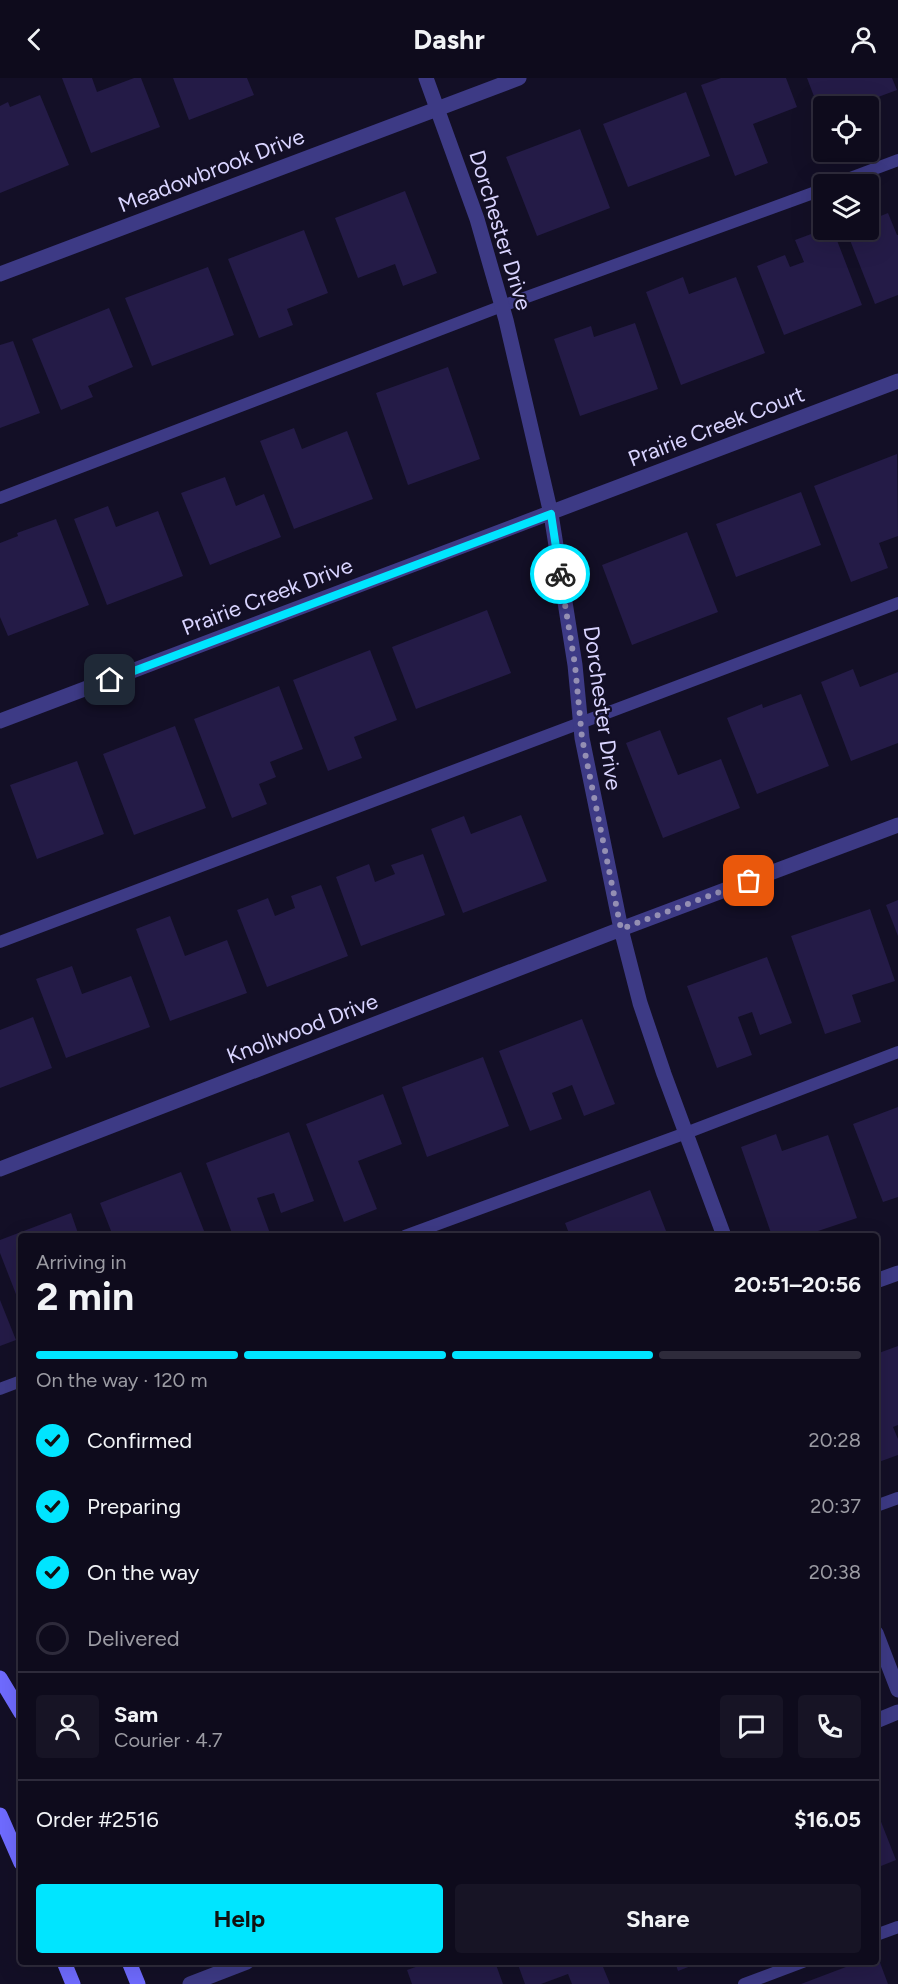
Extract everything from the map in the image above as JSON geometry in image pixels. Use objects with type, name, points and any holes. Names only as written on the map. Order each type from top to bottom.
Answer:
[{"type":"main road","points":[[0,1678],[18,1708]]},
{"type":"main road","points":[[0,1815],[18,1856]]},
{"type":"main road","points":[[65,1965],[73,1984]]},
{"type":"main road","points":[[130,1965],[138,1984]]},
{"type":"street","name":"Dorchester Drive","points":[[426,78],[477,219],[502,306],[551,514],[594,805],[640,1003],[723,1233]]},
{"type":"street","name":"Meadowbrook Drive","points":[[0,274],[519,78]]},
{"type":"street","name":"Prairie Creek Court","points":[[551,514],[898,381]]},
{"type":"street","name":"Prairie Creek Drive","points":[[0,721],[551,514]]},
{"type":"street","name":"Knollwood Drive","points":[[0,1169],[621,929],[898,825]]},
{"type":"street","points":[[879,1280],[898,1273]]},
{"type":"street","points":[[879,1641],[898,1690]]},
{"type":"street","points":[[879,1720],[898,1712]]},
{"type":"street","points":[[190,1984],[239,1965]]},
{"type":"lane","points":[[861,174],[898,160]]},
{"type":"lane","points":[[0,498],[502,306],[813,193]]},
{"type":"lane","points":[[0,942],[580,721],[898,603]]},
{"type":"lane","points":[[413,1233],[898,1052]]},
{"type":"lane","points":[[0,1389],[18,1382]]},
{"type":"lane","points":[[879,1505],[898,1498]]},
{"type":"lane","points":[[879,1934],[898,1927]]},
{"type":"lane","points":[[744,1984],[795,1965]]},
{"type":"building","points":[[62,78],[92,78],[97,92],[134,78],[141,78],[160,127],[91,153]]},
{"type":"building","points":[[173,78],[247,78],[254,95],[189,120]]},
{"type":"building","points":[[721,78],[786,78],[797,107],[753,124],[768,163],[735,176],[701,85]]},
{"type":"building","points":[[807,78],[892,78],[897,90],[879,97],[814,96]]},
{"type":"building","points":[[686,92],[710,156],[628,187],[603,124]]},
{"type":"building","points":[[40,95],[69,165],[0,193],[0,106],[8,102],[10,107]]},
{"type":"building","points":[[580,129],[610,208],[537,236],[506,157]]},
{"type":"building","points":[[405,191],[437,273],[403,286],[395,264],[358,278],[335,218]]},
{"type":"building","points":[[888,213],[898,235],[898,295],[875,304],[850,240],[879,240],[879,217]]},
{"type":"building","points":[[304,230],[328,293],[287,309],[293,325],[259,338],[228,259]]},
{"type":"building","points":[[813,233],[813,240],[837,240],[862,305],[784,335],[757,266],[785,255],[790,267],[804,262],[795,240]]},
{"type":"building","points":[[208,267],[234,335],[152,366],[125,298]]},
{"type":"building","points":[[683,277],[689,294],[736,277],[765,353],[681,385],[646,292]]},
{"type":"building","points":[[109,308],[133,367],[88,386],[93,397],[61,410],[32,339]]},
{"type":"building","points":[[635,323],[658,389],[580,416],[554,339],[591,326],[594,337]]},
{"type":"building","points":[[13,341],[40,413],[0,428],[0,345]]},
{"type":"building","points":[[448,367],[480,459],[408,485],[376,393]]},
{"type":"building","points":[[294,428],[302,449],[347,431],[373,499],[294,529],[260,441]]},
{"type":"building","points":[[897,454],[898,536],[879,543],[888,568],[851,582],[814,486]]},
{"type":"building","points":[[225,477],[236,506],[264,494],[281,537],[210,565],[181,493]]},
{"type":"building","points":[[801,492],[821,545],[736,577],[716,524]]},
{"type":"building","points":[[108,506],[116,527],[158,511],[183,576],[107,605],[74,519]]},
{"type":"building","points":[[56,519],[89,605],[8,636],[0,617],[0,543],[18,536],[17,533]]},
{"type":"building","points":[[687,532],[718,612],[632,645],[602,565]]},
{"type":"building","points":[[487,610],[511,673],[416,709],[392,647]]},
{"type":"building","points":[[370,650],[397,720],[354,737],[362,758],[328,771],[293,680]]},
{"type":"building","points":[[853,669],[860,687],[898,672],[898,743],[851,761],[821,682]]},
{"type":"building","points":[[279,686],[303,749],[270,762],[276,777],[259,784],[267,804],[232,818],[194,719]]},
{"type":"building","points":[[801,694],[829,766],[757,794],[727,718],[762,704],[763,708]]},
{"type":"building","points":[[175,726],[206,808],[134,835],[103,754]]},
{"type":"building","points":[[660,730],[678,775],[721,759],[740,808],[663,838],[626,743]]},
{"type":"building","points":[[77,761],[104,834],[37,859],[10,785]]},
{"type":"building","points":[[521,815],[547,881],[463,913],[431,829],[464,816],[471,834]]},
{"type":"building","points":[[423,854],[445,915],[361,946],[336,877],[369,864],[375,882],[395,874],[391,865]]},
{"type":"building","points":[[321,885],[348,956],[267,987],[237,910],[268,898],[275,916],[295,908],[291,896]]},
{"type":"building","points":[[898,900],[898,936],[886,905]]},
{"type":"building","points":[[870,909],[895,981],[852,995],[861,1022],[825,1034],[791,936]]},
{"type":"building","points":[[170,916],[185,956],[227,940],[247,993],[170,1021],[136,929]]},
{"type":"building","points":[[767,957],[792,1023],[760,1035],[752,1012],[738,1017],[752,1055],[717,1068],[687,986]]},
{"type":"building","points":[[72,966],[82,994],[131,976],[150,1027],[66,1058],[36,979]]},
{"type":"building","points":[[33,1017],[52,1068],[0,1088],[0,1030]]},
{"type":"building","points":[[582,1019],[615,1104],[584,1116],[572,1085],[552,1093],[562,1119],[530,1131],[499,1051]]},
{"type":"building","points":[[483,1057],[509,1126],[427,1157],[402,1087]]},
{"type":"building","points":[[383,1094],[402,1144],[358,1161],[377,1209],[344,1222],[306,1124]]},
{"type":"building","points":[[898,1107],[898,1197],[883,1202],[853,1124]]},
{"type":"building","points":[[289,1132],[314,1201],[281,1213],[274,1193],[257,1198],[270,1233],[232,1233],[206,1163]]},
{"type":"building","points":[[776,1134],[782,1151],[828,1135],[857,1218],[812,1233],[771,1233],[741,1147]]},
{"type":"building","points":[[181,1172],[205,1233],[112,1233],[100,1203]]},
{"type":"building","points":[[650,1190],[667,1233],[569,1233],[565,1223]]},
{"type":"building","points":[[71,1213],[78,1233],[18,1233]]},
{"type":"building","points":[[18,1233],[18,1299],[0,1253],[0,1240]]},
{"type":"building","points":[[0,1300],[16,1340],[0,1346]]},
{"type":"building","points":[[898,1346],[898,1425],[893,1427],[898,1439],[898,1455],[879,1462],[879,1353]]},
{"type":"building","points":[[879,1817],[896,1860],[879,1867]]},
{"type":"building","points":[[879,1960],[888,1984],[801,1984],[851,1965],[879,1965]]},
{"type":"building","points":[[421,1965],[496,1965],[503,1984],[412,1984],[407,1970]]},
{"type":"building","points":[[518,1965],[602,1965],[610,1984],[572,1984],[568,1974],[541,1984],[525,1984]]},
{"type":"building","points":[[676,1965],[693,1965],[678,1971]]},
{"type":"way so far","points":[[560,574],[575,665],[582,738],[621,929],[749,881]]},
{"type":"route","points":[[110,680],[551,514],[560,574]]}]
